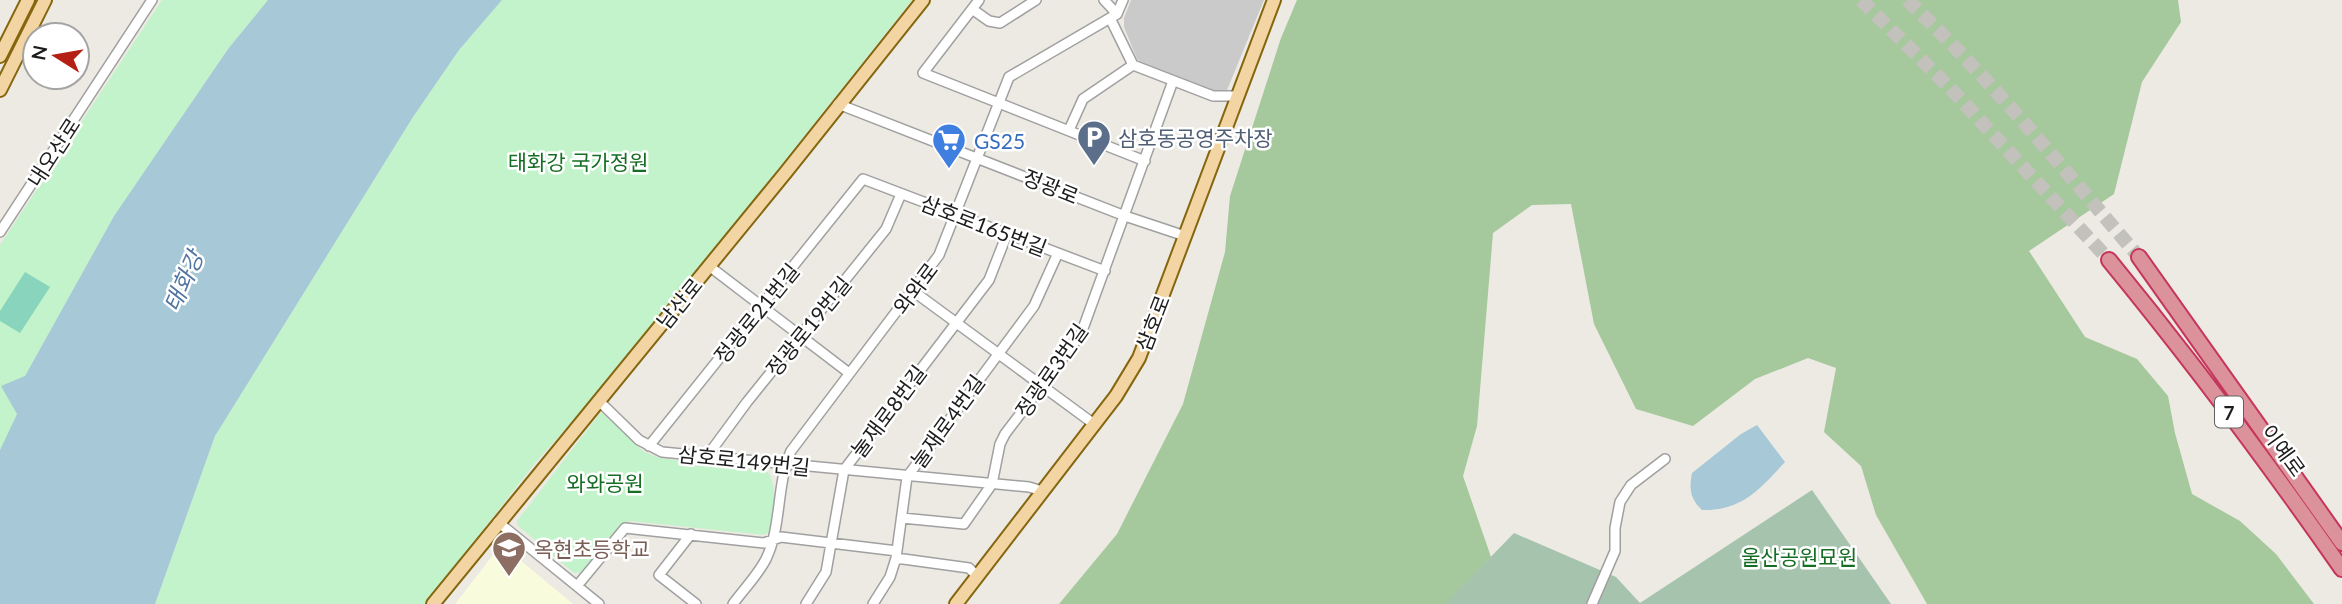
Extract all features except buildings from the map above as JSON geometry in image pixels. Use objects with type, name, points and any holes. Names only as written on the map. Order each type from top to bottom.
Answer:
[{"type":"highway","name":"이예로","points":[[2140,257],[2342,543]]},
{"type":"highway","name":"이예로","points":[[2109,260],[2184,351],[2263,456],[2342,569]]},
{"type":"main road","points":[[0,56],[29,0]]},
{"type":"main road","points":[[0,90],[45,0]]},
{"type":"main road","name":"남산로","points":[[433,604],[923,0]]},
{"type":"main road","name":"삼호로","points":[[956,604],[1116,397],[1139,358],[1274,0]]},
{"type":"street","name":"내오산로","points":[[0,232],[152,0]]},
{"type":"street","points":[[979,0],[923,73],[1145,161]]},
{"type":"street","points":[[972,9],[989,21],[1000,23],[1036,0]]},
{"type":"street","points":[[1104,0],[1114,16],[1133,65],[1213,96],[1237,96]]},
{"type":"street","points":[[1114,16],[1122,0]]},
{"type":"street","name":"와와로","points":[[733,604],[766,559],[791,451],[939,255],[1009,77],[1114,16]]},
{"type":"street","points":[[1069,131],[1083,99],[1133,65]]},
{"type":"street","name":"정광로3번길","points":[[992,484],[1000,444],[1081,334],[1173,81]]},
{"type":"street","name":"정광로","points":[[838,104],[1125,216],[1185,236]]},
{"type":"street","name":"삼호로165번길","points":[[863,180],[1105,271]]},
{"type":"street","name":"정광로21번길","points":[[649,446],[863,180]]},
{"type":"street","name":"정광로19번길","points":[[708,455],[886,229],[901,194]]},
{"type":"street","name":"눌재로8번길","points":[[806,604],[826,572],[844,470],[989,280],[1007,234]]},
{"type":"street","name":"눌재로4번길","points":[[873,604],[890,577],[896,555],[907,477],[1034,306],[1058,253]]},
{"type":"street","points":[[709,266],[849,373]]},
{"type":"street","points":[[913,291],[1094,424]]},
{"type":"street","name":"삼호로149번길","points":[[599,401],[624,426],[649,446],[662,452],[1029,487],[1042,491]]},
{"type":"street","points":[[1592,604],[1615,551],[1615,528],[1620,502],[1631,485],[1665,458]]},
{"type":"street","points":[[902,518],[964,524],[992,484]]},
{"type":"street","points":[[498,522],[599,604]]},
{"type":"street","points":[[578,586],[625,528],[764,543],[780,537],[832,544],[969,568],[977,576]]},
{"type":"street","points":[[691,534],[659,575],[696,604]]},
{"type":"shaded area","points":[[1131,0],[1264,0],[1225,95],[1137,59],[1124,27],[1124,18]]},
{"type":"shaded area","name":"옥현초등학교","points":[[508,550],[573,604],[455,604],[496,551]]},
{"type":"green space","points":[[162,0],[268,0],[228,49],[114,216],[25,376],[17,414],[0,450],[0,245]]},
{"type":"green space","name":"태화강 국가정원","points":[[502,0],[912,0],[629,357],[536,462],[425,604],[155,604],[215,436],[413,117],[459,50]]},
{"type":"green space","points":[[1297,0],[2178,0],[2181,22],[2142,82],[2114,194],[2029,251],[2085,337],[2137,359],[2168,396],[2192,494],[2240,521],[2276,554],[2314,604],[1927,604],[1876,515],[1861,466],[1824,432],[1836,368],[1808,358],[1755,379],[1693,426],[1636,409],[1594,324],[1571,204],[1532,205],[1493,233],[1477,426],[1463,476],[1491,557],[1446,604],[1059,604],[1117,534],[1183,404],[1225,252],[1230,196],[1281,38]]},
{"type":"green space","points":[[25,272],[50,287],[20,333],[0,321],[0,311]]},
{"type":"green space","name":"와와공원","points":[[601,412],[644,452],[660,458],[768,472],[774,494],[769,532],[764,535],[630,521],[623,524],[586,572],[574,573],[517,525],[517,521]]},
{"type":"green space","name":"울산공원묘원","points":[[1812,490],[1891,604],[1445,604],[1514,533],[1616,577],[1640,603]]},
{"type":"water","name":"태화강","points":[[268,0],[502,0],[459,50],[413,117],[215,436],[155,604],[0,604],[0,450],[17,414],[1,386],[25,376],[114,216],[228,49]]},
{"type":"water","points":[[1757,425],[1785,462],[1758,489],[1739,502],[1728,507],[1702,510],[1691,493],[1692,473],[1741,434]]},
{"type":"tunnel","points":[[1861,0],[1950,88],[2109,260]]},
{"type":"tunnel","points":[[1907,0],[1998,93],[2139,257]]},
{"type":"place","name":"삼호동공영주차장","points":[[1094,167]]},
{"type":"place","name":"GS25","points":[[949,170]]},
{"type":"place","name":"옥현초등학교","points":[[509,578]]}]
